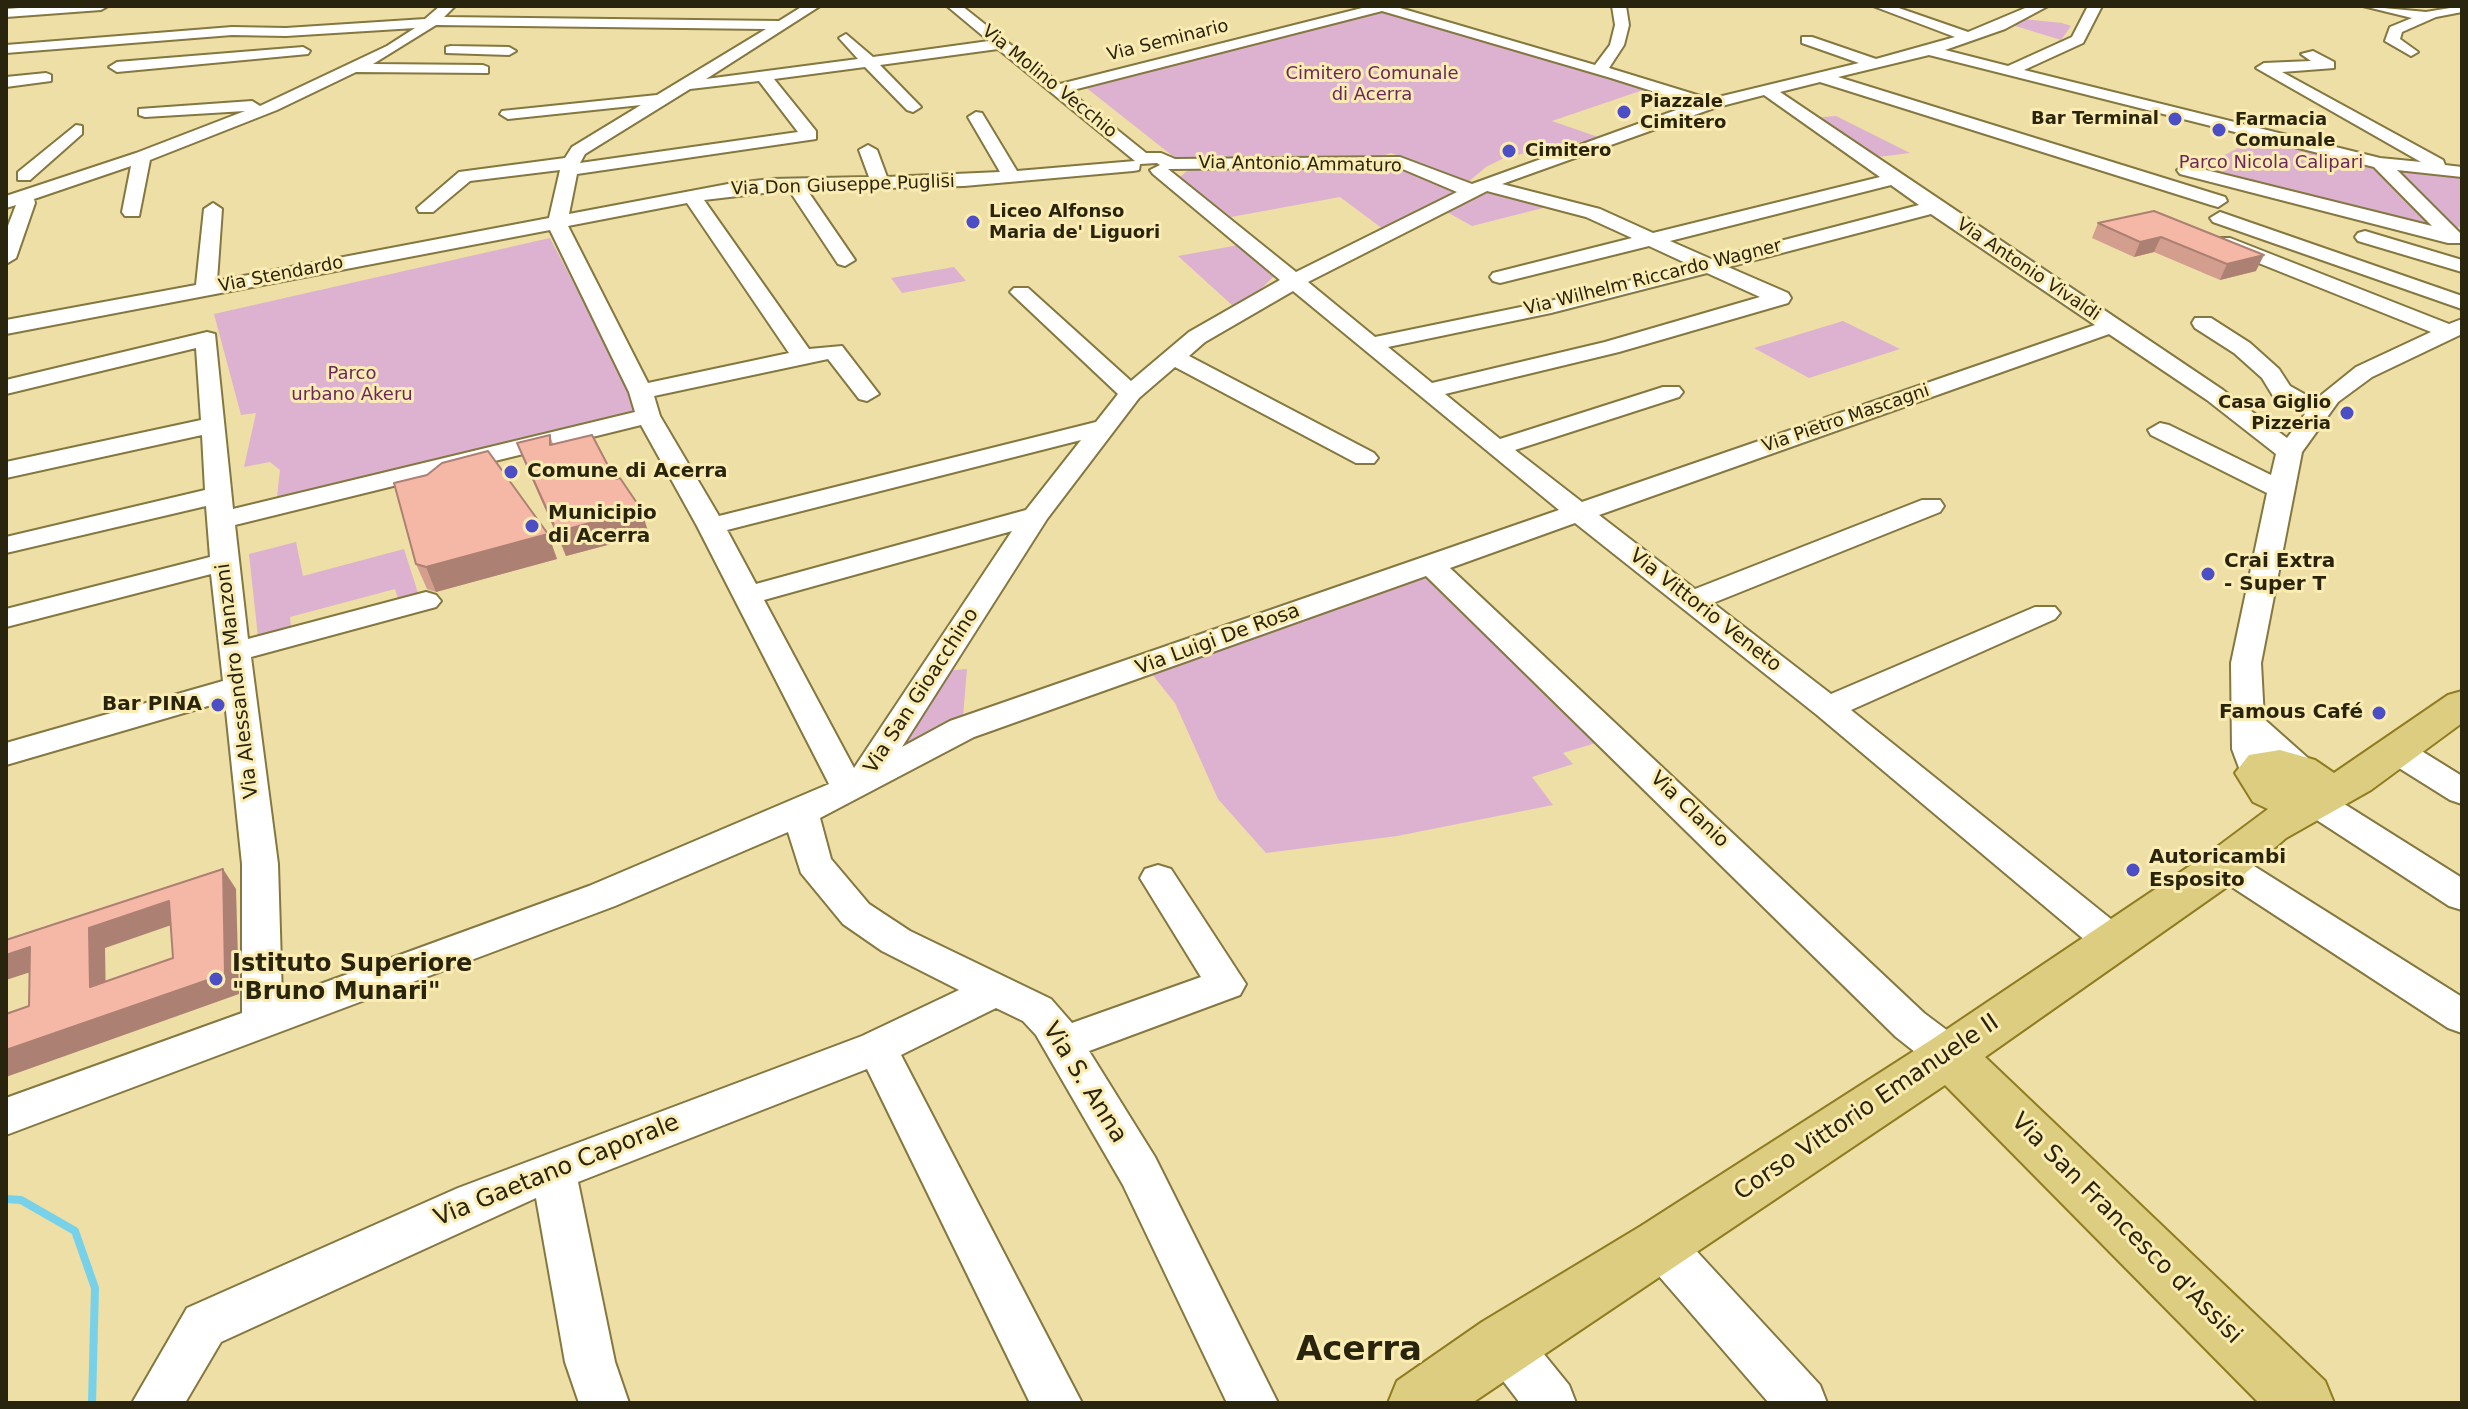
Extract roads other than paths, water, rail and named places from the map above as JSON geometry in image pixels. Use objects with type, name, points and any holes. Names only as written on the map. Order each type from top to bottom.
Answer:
[{"type":"main road","name":"Corso Vittorio Emanuele II","points":[[1419,1403],[1504,1343],[1661,1245],[1949,1055],[2243,850],[2294,783],[2356,780],[2462,704]]},
{"type":"main road","name":"Via San Francesco d'Assisi","points":[[1949,1055],[2303,1403]]},
{"type":"street","points":[[6,13],[101,6]]},
{"type":"street","points":[[13,191],[142,157],[271,107],[397,46],[448,6]]},
{"type":"street","points":[[481,160],[574,161],[664,97],[813,6]]},
{"type":"street","name":"Via Molino Vecchio","points":[[954,6],[1296,280]]},
{"type":"street","points":[[1610,74],[1601,67],[1617,45],[1622,25],[1619,6]]},
{"type":"street","points":[[1880,6],[1968,37]]},
{"type":"street","points":[[1996,6],[2022,15]]},
{"type":"street","points":[[1485,185],[1523,185],[1565,172],[1608,153],[1601,142],[1709,104],[1929,51],[2041,6]]},
{"type":"street","points":[[2011,70],[2078,40],[2095,6]]},
{"type":"street","points":[[2370,6],[2462,21]]},
{"type":"street","points":[[2403,6],[2430,15]]},
{"type":"street","name":"Via Seminario","points":[[1058,89],[1382,7],[1709,104]]},
{"type":"street","points":[[2411,52],[2395,44],[2392,33],[2430,15],[2462,8]]},
{"type":"street","points":[[369,10],[426,22]]},
{"type":"street","points":[[6,49],[232,31],[286,32],[426,22],[782,25]]},
{"type":"street","points":[[846,38],[913,107]]},
{"type":"street","points":[[1807,40],[1880,63],[1920,71]]},
{"type":"street","points":[[680,87],[1001,44]]},
{"type":"street","points":[[355,47],[509,51]]},
{"type":"street","points":[[117,67],[323,50]]},
{"type":"street","points":[[1929,51],[2380,163],[2456,172]]},
{"type":"street","points":[[2308,54],[2329,65],[2264,68],[2456,172]]},
{"type":"street","points":[[356,68],[483,70]]},
{"type":"street","points":[[426,208],[465,176],[810,135],[763,76]]},
{"type":"street","points":[[1821,77],[2218,201]]},
{"type":"street","points":[[6,82],[46,78]]},
{"type":"street","name":"Via Antonio Vivaldi","points":[[1767,90],[1934,207],[2215,395],[2289,452]]},
{"type":"street","points":[[508,114],[664,97]]},
{"type":"street","points":[[145,112],[271,107]]},
{"type":"street","points":[[976,117],[1012,177]]},
{"type":"street","points":[[13,191],[76,130]]},
{"type":"street","points":[[868,150],[880,184]]},
{"type":"street","points":[[132,212],[142,157]]},
{"type":"street","points":[[2145,160],[2459,240]]},
{"type":"street","points":[[574,161],[557,224],[644,404],[746,596],[855,786]]},
{"type":"street","name":"Via Antonio Ammaturo","points":[[1152,165],[1400,162],[1485,185]]},
{"type":"street","points":[[2380,163],[2459,240]]},
{"type":"street","name":"Via Don Giuseppe Puglisi","points":[[557,224],[755,186],[880,184],[1152,165]]},
{"type":"street","points":[[1500,277],[1895,179]]},
{"type":"street","points":[[795,185],[845,260]]},
{"type":"street","points":[[1428,391],[1611,347],[1780,298],[1593,213],[1485,185]]},
{"type":"street","name":"Via San Gioacchino","points":[[6,1117],[602,896],[801,813],[855,786],[1036,516],[1131,393],[1197,337],[1296,280],[1485,185]]},
{"type":"street","points":[[6,258],[26,203],[13,191]]},
{"type":"street","points":[[692,197],[803,357]]},
{"type":"street","name":"Via Wilhelm Riccardo Wagner","points":[[1371,344],[1551,307],[1934,207]]},
{"type":"street","points":[[2187,207],[2462,303]]},
{"type":"street","points":[[206,290],[213,209]]},
{"type":"street","points":[[2312,221],[2462,266]]},
{"type":"street","name":"Via Stendardo","points":[[6,327],[557,224]]},
{"type":"street","points":[[2207,235],[2456,329]]},
{"type":"street","name":"Via Vittorio Veneto","points":[[1296,280],[1496,448],[1828,708],[2113,942]]},
{"type":"street","points":[[1021,292],[1131,393]]},
{"type":"street","points":[[2203,323],[2242,348],[2271,374],[2281,391],[2317,411]]},
{"type":"street","name":"Via Pietro Mascagni","points":[[1580,512],[2112,326]]},
{"type":"street","points":[[2456,329],[2364,372],[2317,411],[2289,452],[2246,663],[2249,749],[2294,783],[2462,896]]},
{"type":"street","name":"Via Alessandro Manzoni","points":[[6,387],[207,339],[224,562],[238,687],[245,869],[262,1023]]},
{"type":"street","points":[[6,545],[220,507],[644,404],[803,357],[834,351],[867,394]]},
{"type":"street","points":[[1172,356],[1365,458]]},
{"type":"street","points":[[1496,448],[1671,392]]},
{"type":"street","points":[[6,470],[213,425]]},
{"type":"street","points":[[711,526],[1105,427]]},
{"type":"street","points":[[2160,430],[2282,490]]},
{"type":"street","points":[[1692,601],[1931,506]]},
{"type":"street","name":"Via Luigi De Rosa","points":[[855,786],[962,729],[1580,512]]},
{"type":"street","points":[[746,596],[1036,516]]},
{"type":"street","points":[[6,618],[224,562]]},
{"type":"street","name":"Via Clanio","points":[[1430,564],[1910,1025],[1949,1055]]},
{"type":"street","points":[[234,652],[426,601]]},
{"type":"street","points":[[1828,708],[2045,613]]},
{"type":"street","points":[[6,754],[238,687]]},
{"type":"street","points":[[2249,723],[2294,783]]},
{"type":"street","points":[[2386,756],[2462,792]]},
{"type":"street","name":"Via S. Anna","points":[[801,813],[814,864],[856,914],[896,941],[1037,1010],[1064,1043],[1139,1171],[1253,1403]]},
{"type":"street","points":[[2243,850],[2462,1017]]},
{"type":"street","points":[[1064,1043],[1226,984],[1158,878]]},
{"type":"street","name":"Via Gaetano Caporale","points":[[157,1403],[204,1325],[474,1202],[877,1048],[996,990]]},
{"type":"street","points":[[877,1048],[1057,1403]]},
{"type":"street","points":[[554,1172],[590,1362],[604,1403]]},
{"type":"street","points":[[1661,1245],[1802,1403]]},
{"type":"street","points":[[1504,1343],[1551,1403]]},
{"type":"waterway","points":[[6,1199],[21,1200],[75,1231],[95,1288],[92,1403]]},
{"type":"place","name":"Piazzale Cimitero","points":[[1624,112]]},
{"type":"place","name":"Bar Terminal","points":[[2175,119]]},
{"type":"place","name":"Farmacia Comunale","points":[[2219,130]]},
{"type":"place","name":"Cimitero","points":[[1509,151]]},
{"type":"place","name":"Liceo Alfonso Maria de' Liguori","points":[[973,222]]},
{"type":"place","name":"Casa Giglio Pizzeria","points":[[2347,413]]},
{"type":"place","name":"Comune di Acerra","points":[[511,472]]},
{"type":"place","name":"Municipio di Acerra","points":[[532,526]]},
{"type":"place","name":"Crai Extra - Super T","points":[[2208,574]]},
{"type":"place","name":"Bar PINA","points":[[218,705]]},
{"type":"place","name":"Famous Café","points":[[2379,713]]},
{"type":"place","name":"Autoricambi Esposito","points":[[2133,870]]},
{"type":"place","name":"Istituto Superiore \"Bruno Munari\"","points":[[216,979]]},
{"type":"district","name":"Acerra","points":[[1359,1351]]},
{"type":"park label","name":"Cimitero Comunale di Acerra","points":[[1372,84]]},
{"type":"park label","name":"Parco Nicola Calipari","points":[[2271,163]]},
{"type":"park label","name":"Parco urbano Akeru","points":[[352,384]]}]
